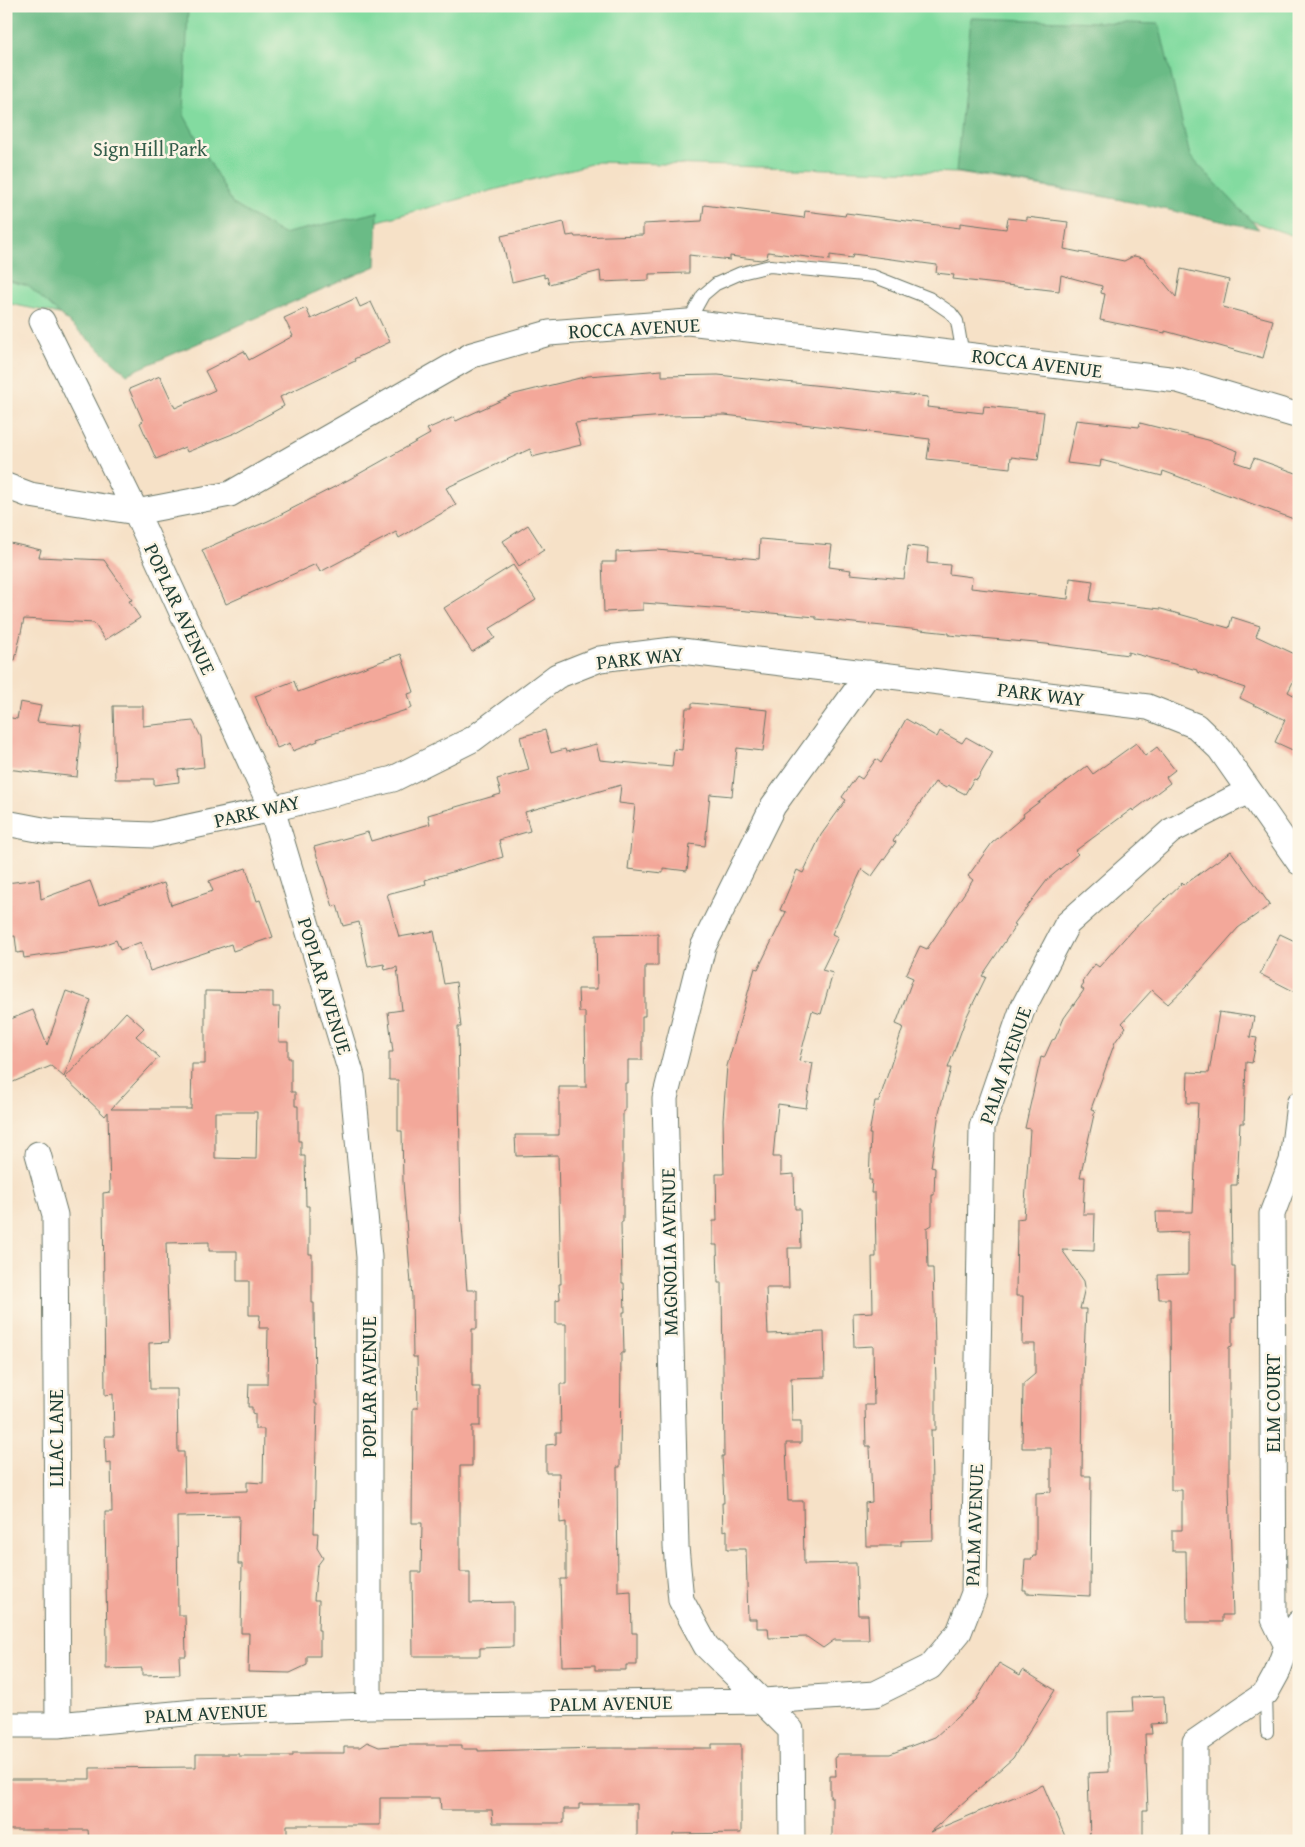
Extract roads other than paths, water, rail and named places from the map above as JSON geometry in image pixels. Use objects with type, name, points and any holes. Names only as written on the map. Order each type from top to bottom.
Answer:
[{"type":"street","name":"POPLAR AVENUE","points":[[42,321],[136,512],[272,809],[352,1076],[369,1257],[368,1706]]},
{"type":"street","name":"ROCCA AVENUE","points":[[6,486],[30,495],[136,512],[230,494],[472,355],[549,333],[688,322],[1178,380],[1299,416]]},
{"type":"street","name":"PARK WAY","points":[[6,823],[48,832],[152,835],[272,809],[393,779],[473,740],[557,676],[600,659],[673,650],[1148,707],[1196,726],[1220,750],[1299,862]]},
{"type":"street","name":"MAGNOLIA AVENUE","points":[[792,1841],[791,1730],[706,1646],[681,1600],[676,1547],[665,1098],[703,948],[773,806],[869,673]]},
{"type":"street","name":"PALM AVENUE","points":[[6,1725],[58,1725],[195,1712],[368,1706],[763,1701],[875,1694],[930,1667],[959,1632],[974,1593],[982,1128],[1022,1010],[1067,924],[1171,832],[1248,791]]},
{"type":"street","name":"ELM COURT","points":[[1287,1646],[1274,1619],[1272,1214],[1292,1161],[1299,1104]]},
{"type":"street","name":"LILAC LANE","points":[[38,1154],[55,1215],[58,1725]]},
{"type":"street","name":"ELM COURT","points":[[1292,1161],[1299,1196]]},
{"type":"street","points":[[1195,1841],[1195,1742],[1266,1693],[1299,1623]]},
{"type":"lane","points":[[688,322],[703,295],[716,284],[741,273],[770,266],[873,276],[929,298],[951,313],[957,321],[963,355]]},
{"type":"lane","points":[[1266,1693],[1267,1732]]},
{"type":"park label","name":"Sign Hill Park","points":[[150,149]]}]
